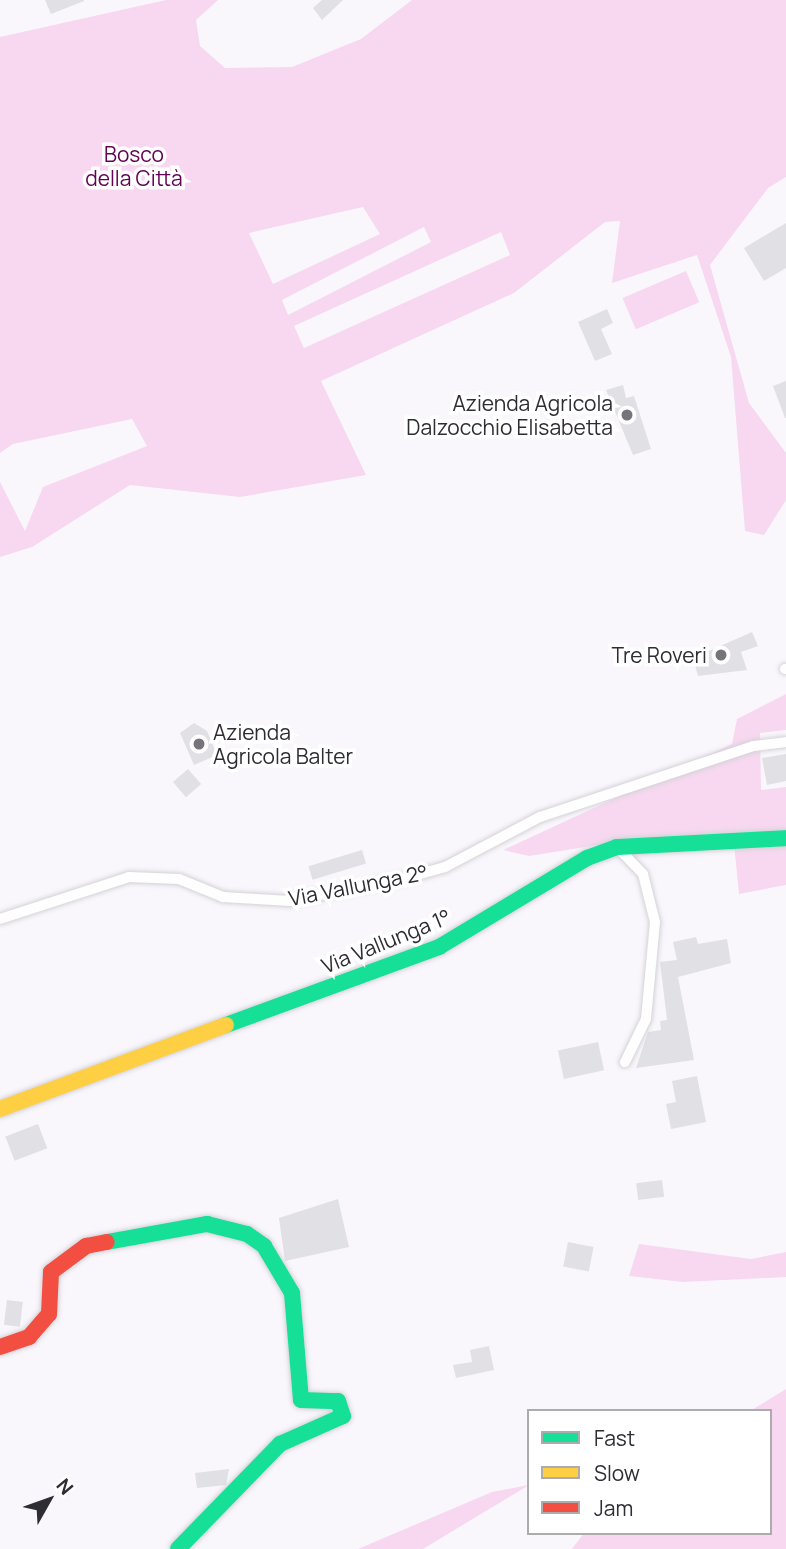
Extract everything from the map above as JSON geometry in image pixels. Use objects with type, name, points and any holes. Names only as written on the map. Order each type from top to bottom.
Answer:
[{"type":"street","name":"Via Vallunga 2°","points":[[0,919],[129,877],[179,879],[223,897],[290,901],[406,878],[445,867],[540,817],[754,746],[786,742]]},
{"type":"street","name":"Via Vallunga 1°","points":[[0,1109],[439,947],[587,858],[617,847],[786,838]]},
{"type":"street","points":[[617,847],[643,874],[654,922],[646,1019],[625,1062]]},
{"type":"street","points":[[0,1348],[29,1337],[43,1322],[49,1314],[51,1272],[86,1246],[207,1224],[237,1230],[264,1246],[292,1293],[301,1400],[338,1401],[343,1416],[296,1432],[280,1444],[178,1549]]},
{"type":"green space","name":"Bosco della Città","points":[[166,0],[218,0],[196,20],[200,46],[225,68],[292,67],[361,39],[412,0],[786,0],[786,177],[768,188],[710,265],[749,403],[786,453],[786,500],[764,535],[745,531],[731,357],[697,255],[612,283],[620,221],[605,222],[514,293],[321,381],[366,475],[240,497],[130,485],[32,547],[0,557],[0,482],[25,531],[43,487],[147,446],[132,419],[13,444],[0,453],[0,37]],"holes":[[[363,207],[380,234],[273,284],[249,233]],[[424,227],[431,242],[288,315],[282,300]],[[501,232],[510,255],[304,348],[294,326]]]},
{"type":"green space","points":[[686,271],[699,302],[636,329],[622,298]]},
{"type":"green space","points":[[786,694],[786,730],[760,733],[761,790],[786,787],[786,885],[739,894],[733,834],[635,839],[529,856],[503,850],[732,744],[737,719]]},
{"type":"green space","points":[[639,1244],[751,1259],[786,1252],[786,1277],[683,1282],[629,1276]]},
{"type":"green space","points":[[786,1389],[786,1549],[572,1549],[582,1535],[772,1535],[772,1409],[753,1409]]},
{"type":"green space","points":[[527,1485],[423,1549],[358,1549],[492,1492]]},
{"type":"building","points":[[45,0],[84,0],[84,1],[51,14]]},
{"type":"building","points":[[322,0],[343,0],[322,20],[313,8]]},
{"type":"building","points":[[786,223],[786,268],[764,281],[744,248]]},
{"type":"building","points":[[607,309],[613,323],[601,329],[612,354],[595,361],[578,322]]},
{"type":"building","points":[[786,381],[786,418],[785,418],[773,386]]},
{"type":"building","name":"Azienda Agricola Dalzocchio Elisabetta","points":[[623,385],[626,398],[634,396],[651,449],[633,455],[606,390]]},
{"type":"building","name":"Tre Roveri","points":[[752,632],[758,646],[741,652],[747,670],[698,676],[693,658]]},
{"type":"building","name":"Azienda Agricola Balter","points":[[194,723],[207,731],[217,755],[194,765],[180,733]]},
{"type":"building","points":[[786,754],[786,781],[767,785],[762,758]]},
{"type":"building","points":[[188,769],[201,784],[186,797],[173,782]]},
{"type":"building","points":[[362,850],[366,863],[313,880],[308,866]]},
{"type":"building","points":[[696,937],[698,944],[727,939],[731,963],[678,977],[694,1060],[636,1068],[648,1032],[661,1030],[660,1021],[667,1020],[660,962],[677,960],[673,942]]},
{"type":"building","points":[[598,1042],[604,1070],[564,1079],[558,1051]]},
{"type":"building","points":[[697,1076],[706,1122],[671,1129],[666,1104],[676,1102],[672,1081]]},
{"type":"building","points":[[38,1124],[47,1148],[15,1161],[5,1137]]},
{"type":"building","points":[[662,1180],[664,1197],[638,1200],[636,1183]]},
{"type":"building","points":[[338,1199],[349,1247],[285,1261],[279,1218]]},
{"type":"building","points":[[568,1242],[594,1247],[589,1272],[563,1267]]},
{"type":"building","points":[[7,1300],[23,1302],[20,1327],[4,1325]]},
{"type":"building","points":[[489,1346],[494,1370],[456,1378],[453,1365],[472,1362],[470,1350]]},
{"type":"building","points":[[229,1469],[226,1485],[197,1488],[195,1473]]},
{"type":"traffic: fast","points":[[226,1025],[439,947],[587,858],[617,847],[786,838]]},
{"type":"traffic: fast","points":[[107,1242],[207,1224],[247,1234],[264,1246],[292,1293],[301,1400],[338,1401],[343,1416],[280,1444],[178,1549]]},
{"type":"traffic: slow","points":[[0,1109],[226,1025]]},
{"type":"traffic: jam","points":[[0,1347],[29,1337],[49,1314],[51,1272],[86,1246],[107,1242]]},
{"type":"place","name":"Azienda Agricola Dalzocchio Elisabetta","points":[[627,415]]},
{"type":"place","name":"Tre Roveri","points":[[721,655]]},
{"type":"place","name":"Azienda Agricola Balter","points":[[199,744]]}]
